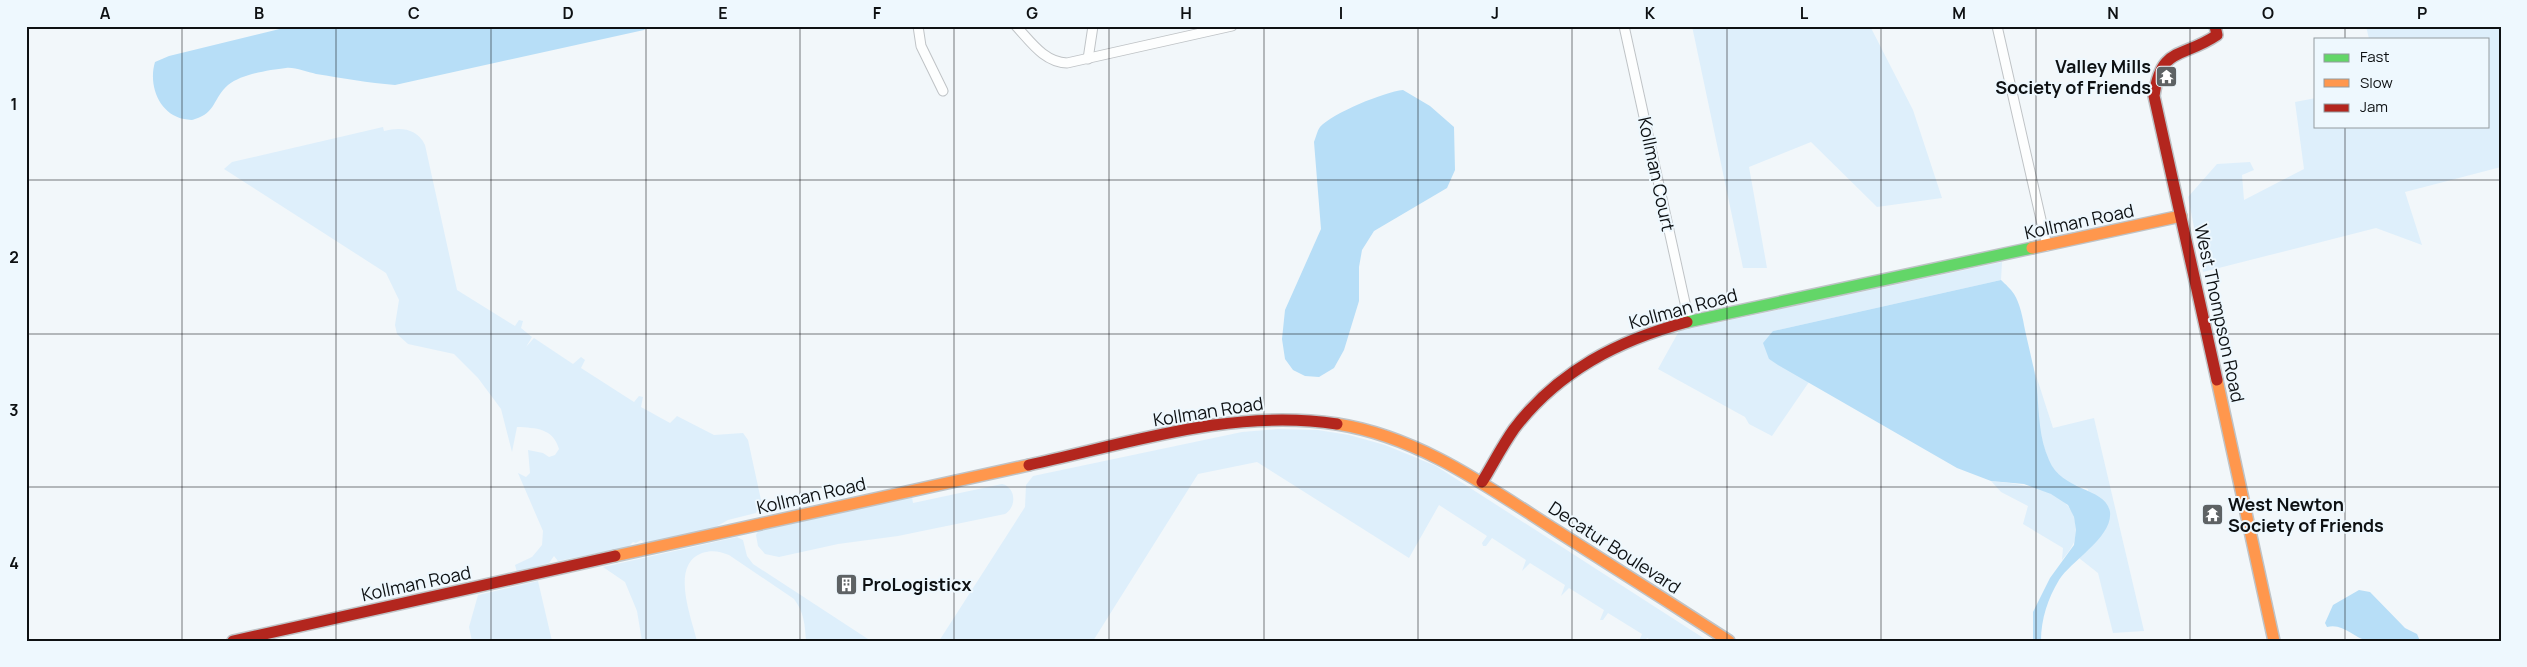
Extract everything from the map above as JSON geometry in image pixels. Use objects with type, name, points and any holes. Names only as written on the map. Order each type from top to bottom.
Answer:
[{"type":"street","points":[[918,26],[921,46],[943,91]]},
{"type":"street","points":[[1016,26],[1045,56],[1055,61],[1071,63],[1232,26]]},
{"type":"street","points":[[1088,59],[1093,26]]},
{"type":"street","name":"Kollman Court","points":[[1624,26],[1689,321]]},
{"type":"street","points":[[1997,26],[2047,246]]},
{"type":"street","name":"West Thompson Road","points":[[2215,26],[2217,35],[2208,42],[2170,57],[2161,63],[2157,72],[2154,96],[2274,641]]},
{"type":"street","name":"Kollman Road","points":[[233,641],[1237,421],[1294,418],[1360,428],[1416,446],[1482,482],[1528,412],[1569,374],[1596,355],[1625,341],[1689,321],[2181,216]]},
{"type":"street","name":"Decatur Boulevard","points":[[1482,482],[1730,641]]},
{"type":"shaded area","points":[[1692,26],[1870,26],[1913,110],[1942,198],[1877,207],[1811,142],[1749,167],[1767,268],[1743,268]]},
{"type":"shaded area","points":[[2366,26],[2501,26],[2501,167],[2405,192],[2422,245],[2376,228],[2203,272],[2188,197],[2217,164],[2250,162],[2254,170],[2242,175],[2244,200],[2304,169],[2295,102],[2314,98],[2314,128],[2490,128],[2490,38],[2369,38]]},
{"type":"shaded area","points":[[383,127],[384,131],[402,129],[413,132],[422,139],[425,145],[457,290],[515,326],[519,320],[523,321],[521,328],[532,337],[526,347],[534,338],[573,364],[581,357],[585,360],[581,368],[634,402],[639,396],[643,397],[641,407],[670,423],[677,416],[714,435],[743,433],[748,440],[761,500],[756,513],[728,520],[712,529],[645,543],[641,540],[636,543],[633,542],[628,547],[558,561],[554,556],[549,563],[517,572],[515,565],[532,557],[542,545],[543,531],[518,473],[526,477],[530,473],[528,450],[543,453],[549,457],[555,455],[559,449],[553,437],[543,430],[517,427],[512,452],[501,409],[478,378],[454,354],[408,344],[397,334],[395,325],[399,300],[386,273],[224,169],[232,162]]},
{"type":"shaded area","points":[[2002,262],[2001,280],[1773,331],[1769,359],[1809,382],[1772,436],[1749,424],[1745,417],[1658,369],[1679,331]]},
{"type":"shaded area","points":[[2032,363],[2053,428],[2094,418],[2144,631],[2113,633],[2098,573],[2079,558],[2094,544],[2088,489],[2062,479],[2052,469],[2042,440]]},
{"type":"shaded area","points":[[1278,429],[1318,430],[1349,435],[1385,445],[1436,466],[1708,641],[1653,641],[1647,638],[1645,641],[1639,641],[1642,634],[1608,613],[1603,620],[1600,620],[1604,610],[1569,588],[1561,596],[1565,585],[1530,563],[1522,571],[1526,560],[1492,538],[1486,546],[1483,546],[1482,543],[1487,536],[1439,505],[1409,558],[1257,462],[1198,474],[1093,641],[939,641],[1025,507],[1026,485],[1033,476],[1242,432]]},
{"type":"shaded area","points":[[1991,481],[2029,486],[2054,495],[2064,502],[2071,511],[2076,533],[2072,547],[2062,560],[2063,548],[2023,524],[2028,506],[2001,492]]},
{"type":"shaded area","points":[[1002,484],[1010,489],[1013,498],[1012,507],[1005,514],[898,536],[838,544],[779,557],[765,554],[758,546],[756,535],[758,531],[912,497],[913,503]]},
{"type":"shaded area","points":[[737,537],[743,540],[747,556],[753,564],[871,641],[806,641],[802,614],[794,599],[729,555],[712,551],[702,553],[692,559],[687,568],[685,580],[685,592],[697,641],[642,641],[637,611],[625,582],[603,567]]},
{"type":"shaded area","points":[[538,581],[552,641],[472,641],[469,627],[478,595]]},
{"type":"water","points":[[292,26],[649,26],[644,30],[395,85],[316,74],[293,68],[264,71],[248,75],[228,85],[207,113],[192,120],[175,116],[162,105],[153,80],[155,62],[169,56]]},
{"type":"water","points":[[1403,90],[1430,106],[1454,127],[1455,170],[1447,188],[1374,231],[1362,250],[1359,267],[1359,301],[1344,350],[1334,368],[1319,377],[1305,376],[1293,370],[1285,359],[1282,339],[1285,310],[1321,229],[1314,142],[1320,127],[1327,121],[1359,104]]},
{"type":"water","points":[[2001,280],[2014,294],[2021,311],[2036,382],[2041,434],[2049,460],[2063,478],[2101,498],[2107,504],[2110,512],[2105,530],[2065,573],[2055,587],[2048,601],[2041,641],[2033,641],[2033,612],[2050,578],[2074,545],[2076,530],[2074,517],[2068,505],[2051,494],[2024,484],[1991,481],[1957,468],[1778,365],[1769,359],[1763,343],[1773,331]]},
{"type":"water","points":[[2359,590],[2370,592],[2405,628],[2417,634],[2420,641],[2374,642],[2338,627],[2327,627],[2325,623],[2333,605]]},
{"type":"traffic: fast","points":[[1687,322],[2032,248]]},
{"type":"traffic: slow","points":[[2032,248],[2181,216]]},
{"type":"traffic: slow","points":[[2217,380],[2274,641]]},
{"type":"traffic: slow","points":[[1337,424],[1397,440],[1452,466],[1479,481],[1729,641]]},
{"type":"traffic: slow","points":[[615,556],[1029,465]]},
{"type":"traffic: jam","points":[[2215,26],[2217,35],[2175,55],[2168,61],[2162,68],[2157,80],[2154,96],[2217,380]]},
{"type":"traffic: jam","points":[[1482,482],[1514,429],[1531,408],[1570,374],[1614,348],[1662,329],[1687,322]]},
{"type":"traffic: jam","points":[[1029,465],[1143,438],[1220,424],[1298,420],[1337,424]]},
{"type":"traffic: jam","points":[[233,641],[615,556]]},
{"type":"place","name":"Valley Mills Society of Friends","points":[[2167,76]]},
{"type":"place","name":"West Newton Society of Friends","points":[[2212,514]]},
{"type":"place","name":"ProLogisticx","points":[[846,584]]}]
